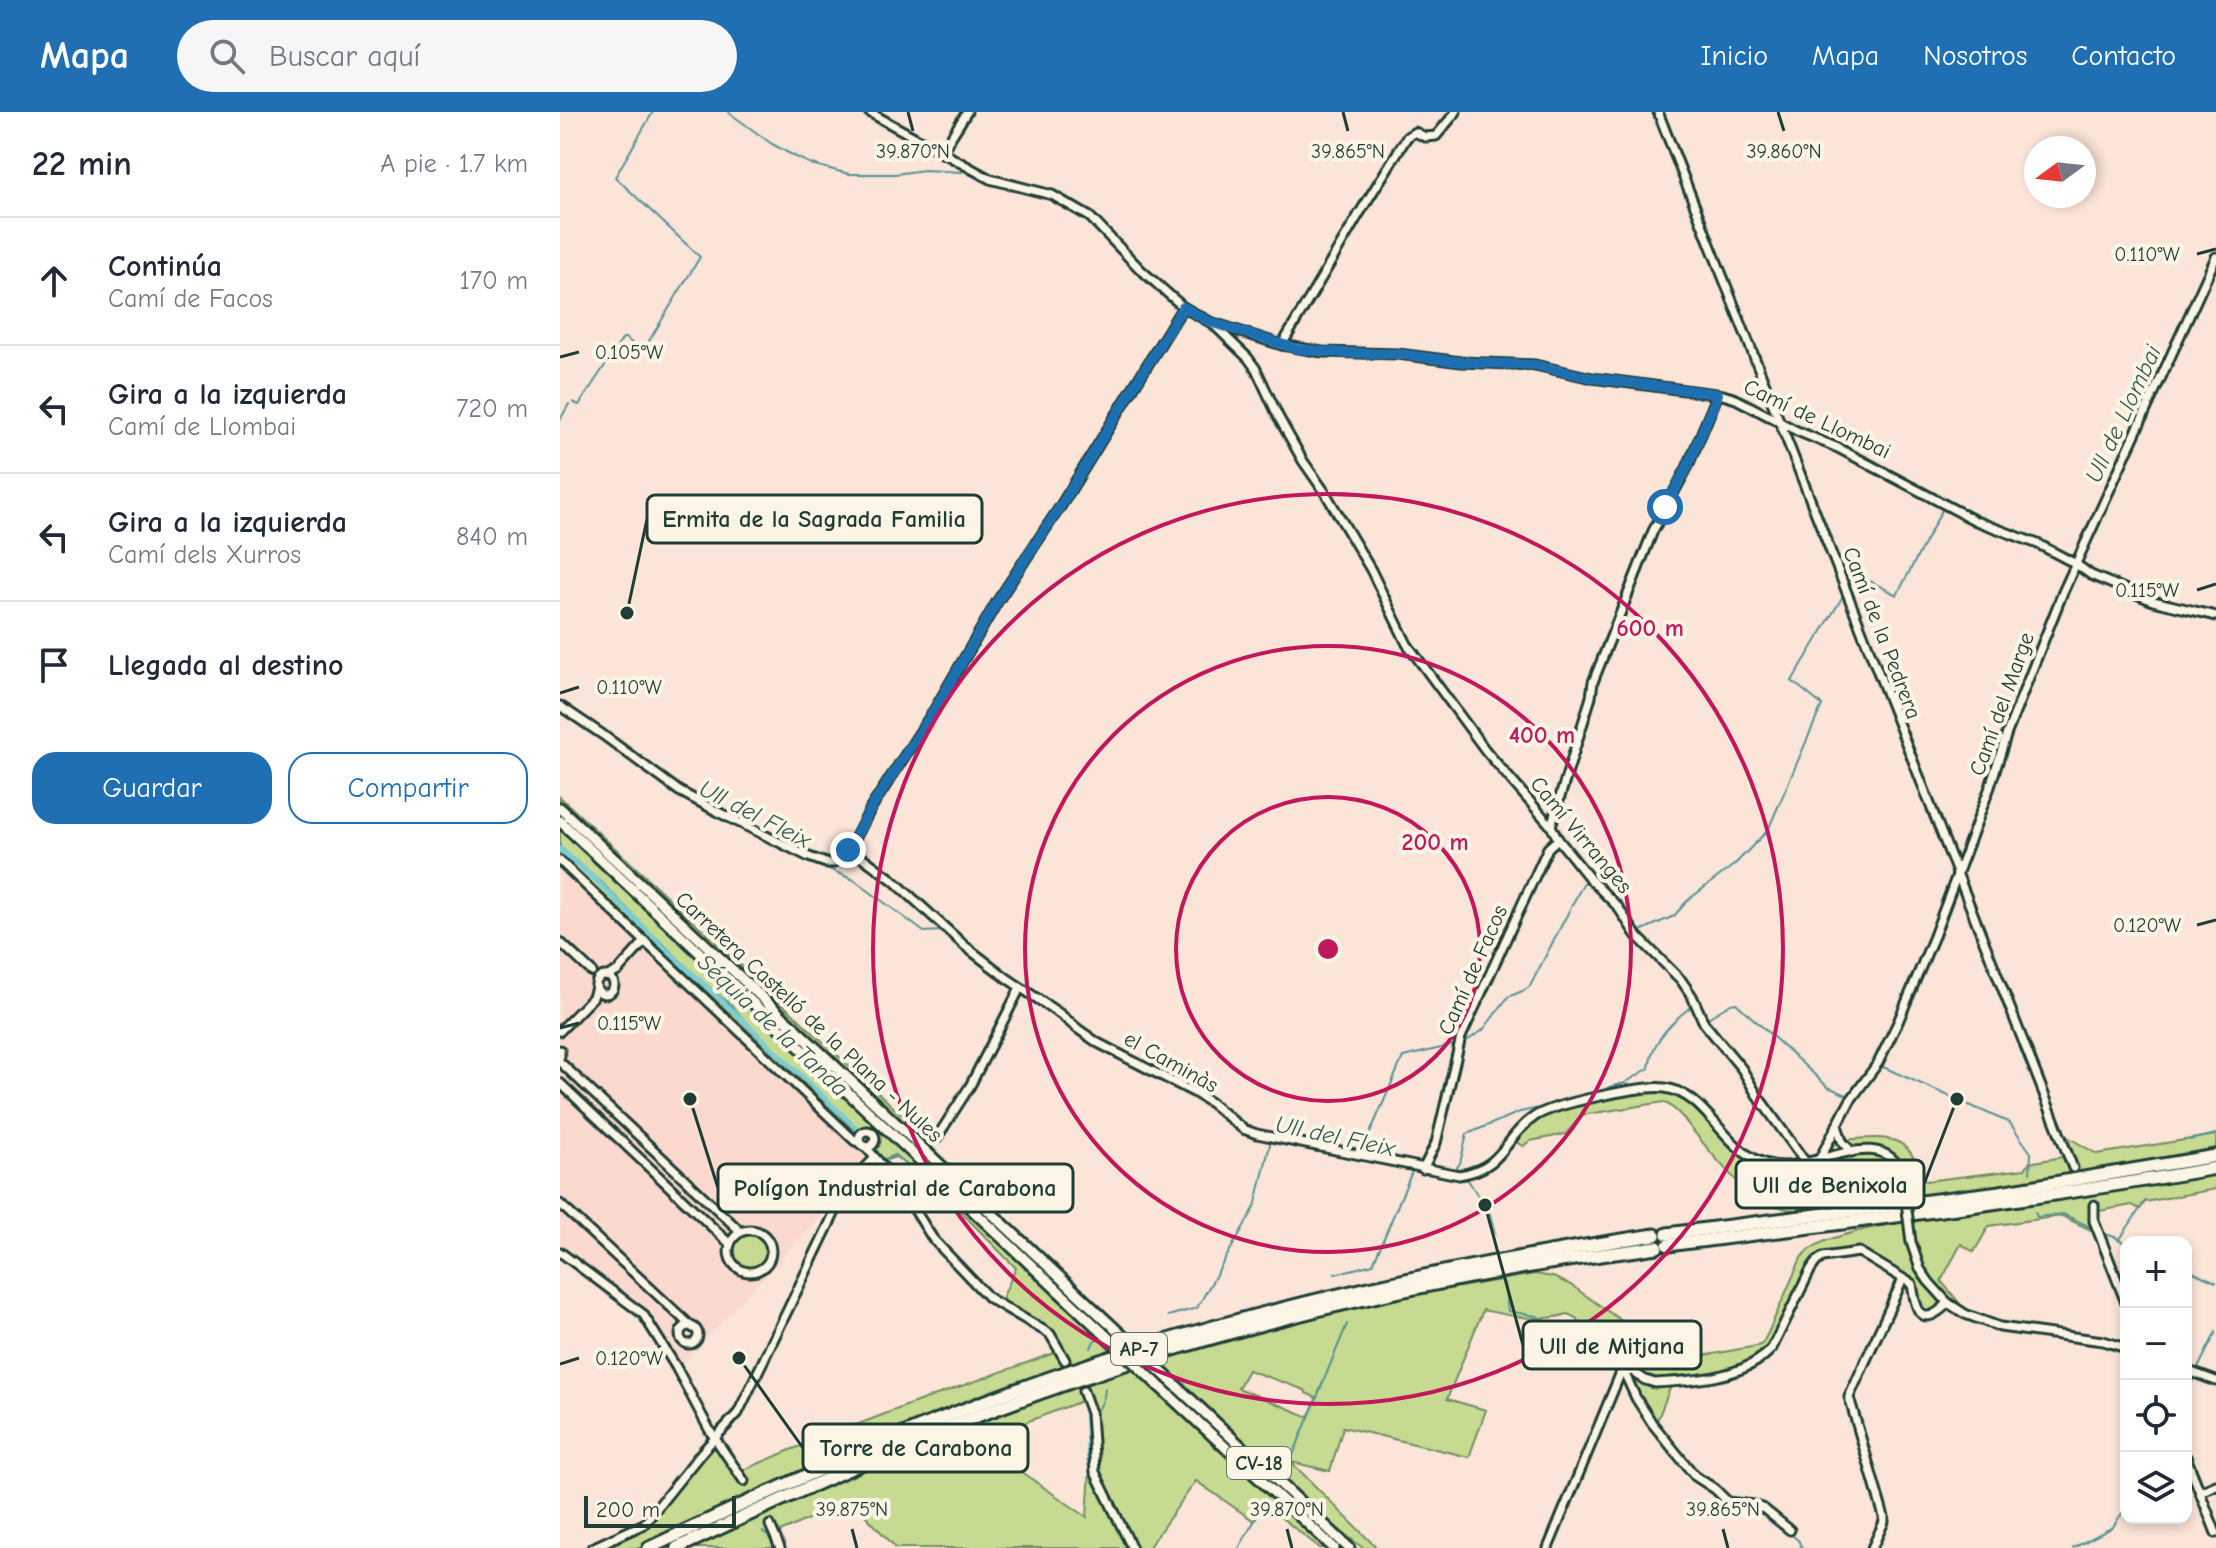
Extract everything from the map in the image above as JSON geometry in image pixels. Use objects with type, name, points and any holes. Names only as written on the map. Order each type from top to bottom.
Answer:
[{"type":"highway","name":"AP-7","points":[[677,1548],[932,1433],[1046,1391],[1292,1316],[1396,1292],[1662,1240],[2000,1192],[2216,1156]]},
{"type":"highway","name":"AP-7","points":[[649,1548],[894,1437],[1044,1380],[1290,1306],[1535,1253],[1974,1207],[2216,1168]]},
{"type":"main road","name":"Carretera Castelló de la Plana - Nules","points":[[560,808],[1349,1548]]},
{"type":"main road","name":"Carretera Castelló de la Plana - Nules","points":[[560,821],[1334,1548]]},
{"type":"street","name":"Camí de Llombai","points":[[869,112],[990,179],[1052,195],[1082,211],[1183,307],[1210,322],[1282,345],[1322,352],[1398,354],[1461,362],[1535,365],[1603,380],[1718,394],[1736,399],[1780,423],[1869,463],[1976,521],[2038,544],[2091,575],[2153,601],[2216,616]]},
{"type":"street","points":[[941,153],[967,112]]},
{"type":"street","points":[[1282,345],[1407,137],[1415,132],[1425,137],[1436,136],[1456,112]]},
{"type":"street","name":"Camí de la Pedrera","points":[[1658,112],[2073,1168]]},
{"type":"street","name":"Camí del Marge","points":[[1819,1160],[1854,1094],[1878,1063],[1898,1022],[1934,936],[2007,733],[2076,564],[2216,257]]},
{"type":"street","points":[[560,706],[679,791],[809,857],[833,863],[847,854],[871,808],[935,709],[997,602],[1060,507],[1183,307]]},
{"type":"street","name":"Camí Virranges","points":[[1210,322],[1256,369],[1303,461],[1371,570],[1407,644],[1486,751],[1551,826],[1590,879],[1618,907],[1636,935],[1681,980],[1704,1023],[1742,1069],[1806,1163]]},
{"type":"street","points":[[1551,826],[1593,682],[1653,531],[1687,468],[1718,394]]},
{"type":"street","name":"Camí de Facos","points":[[1423,1169],[1436,1143],[1461,1037],[1548,848],[1558,839]]},
{"type":"street","name":"el Caminàs","points":[[847,854],[858,855],[893,880],[965,946],[1098,1043],[1195,1093],[1243,1129],[1446,1174],[1469,1173],[1486,1167],[1500,1156],[1519,1130],[1542,1112],[1651,1088],[1678,1091],[1699,1106],[1735,1145],[1757,1159],[1785,1166],[1852,1152],[1878,1150],[1886,1153],[1900,1166],[1911,1242],[1920,1269],[1948,1303],[1965,1314],[2000,1327],[2103,1341],[2120,1346]]},
{"type":"street","points":[[560,861],[845,1130],[865,1142],[874,1159],[899,1185],[933,1239],[989,1298],[1050,1334],[1065,1360]]},
{"type":"street","points":[[561,1032],[645,941]]},
{"type":"street","points":[[560,942],[603,983]]},
{"type":"street","points":[[936,1139],[970,1086],[1020,988]]},
{"type":"street","points":[[560,1062],[741,1232]]},
{"type":"street","points":[[560,1083],[730,1244]]},
{"type":"street","points":[[1837,1125],[1842,1141],[1852,1152]]},
{"type":"street","points":[[592,1548],[644,1524],[688,1468],[738,1413],[848,1185],[874,1159]]},
{"type":"street","points":[[560,1204],[693,1328],[698,1334],[694,1342],[689,1344],[681,1340],[682,1329],[677,1314]]},
{"type":"street","points":[[2094,1205],[2094,1221],[2120,1288]]},
{"type":"street","points":[[741,1232],[760,1232],[769,1241],[771,1254],[765,1266],[753,1272],[739,1269],[730,1258],[730,1244],[741,1232]]},
{"type":"street","points":[[560,1252],[643,1314],[744,1481]]},
{"type":"street","points":[[1548,1548],[1621,1372],[1632,1371],[1655,1383],[1728,1375],[1745,1369],[1769,1351],[1811,1269],[1823,1257],[1859,1252],[1912,1284],[1915,1305],[1923,1315],[1937,1313],[1948,1303]]},
{"type":"street","points":[[1872,1548],[1884,1517],[1849,1397],[1903,1279]]},
{"type":"street","points":[[682,1329],[688,1326],[693,1328]]},
{"type":"street","points":[[1624,1372],[1652,1423],[1695,1476],[1728,1502],[1764,1509],[1790,1530]]},
{"type":"street","points":[[2192,1372],[2216,1381]]},
{"type":"street","points":[[1083,1391],[1091,1413],[1095,1472],[1132,1548]]},
{"type":"street","points":[[2192,1472],[2216,1533]]},
{"type":"street","points":[[2200,1492],[2216,1485]]},
{"type":"street","points":[[770,1525],[780,1548]]},
{"type":"shaded area","points":[[560,854],[854,1130],[871,1130],[877,1137],[877,1157],[680,1366],[638,1306],[560,1248]]},
{"type":"green space","points":[[560,797],[919,1131],[945,1163],[1139,1346],[560,804]]},
{"type":"green space","points":[[560,825],[1120,1352],[1065,1370],[644,1548],[593,1548],[644,1524],[716,1439],[739,1472],[911,1404],[1060,1351],[1051,1334],[999,1305],[1016,1268],[918,1168],[914,1172],[896,1157],[880,1162],[887,1170],[881,1172],[876,1169],[856,1181],[797,1294],[846,1190],[876,1154],[876,1134],[868,1129],[854,1130],[560,854]]},
{"type":"green space","points":[[1665,1088],[1689,1098],[1741,1151],[1773,1165],[1819,1160],[1837,1126],[1842,1140],[1881,1138],[1901,1144],[1916,1162],[1920,1177],[1926,1181],[2025,1169],[2029,1163],[2068,1156],[2059,1132],[2097,1154],[2216,1135],[2216,1153],[1973,1193],[1793,1210],[1777,1206],[1748,1190],[1723,1167],[1679,1114],[1664,1102],[1582,1115],[1566,1134],[1530,1141],[1523,1146],[1512,1140],[1534,1117],[1611,1095]]},
{"type":"green space","points":[[2216,1171],[2216,1189],[2145,1202],[2140,1209],[2132,1205],[2094,1212],[2099,1234],[2062,1216],[1989,1226],[1974,1252],[1961,1244],[1941,1281],[1970,1316],[1948,1302],[1941,1310],[1923,1314],[1913,1284],[1859,1252],[1817,1260],[1772,1347],[1744,1369],[1673,1381],[1655,1426],[1621,1367],[1604,1354],[1576,1318],[1568,1314],[1525,1318],[1483,1310],[1447,1399],[1486,1410],[1469,1457],[1343,1427],[1330,1471],[1291,1462],[1377,1548],[1363,1548],[1337,1528],[1158,1361],[1385,1300],[1535,1274],[1571,1285],[1680,1360],[1762,1344],[1801,1258],[1826,1241],[1885,1225],[1976,1213]],"holes":[[[1248,1370],[1305,1390],[1317,1398],[1309,1417],[1238,1388]]]},
{"type":"green space","points":[[751,1232],[765,1237],[770,1251],[765,1265],[751,1270],[737,1265],[732,1251],[737,1237]]},
{"type":"green space","points":[[1134,1365],[1330,1548],[1320,1548],[1264,1504],[1254,1521],[1196,1481],[1148,1548],[896,1548],[853,1498],[776,1534],[778,1545],[771,1548],[683,1548],[863,1466],[1001,1411]],"holes":[[[1087,1399],[1093,1465],[1090,1470],[1087,1517],[976,1441]]]},
{"type":"waterway","points":[[573,402],[579,405],[623,338],[643,351],[700,257],[615,177],[653,112]]},
{"type":"waterway","name":"Ull de Llombai","points":[[728,112],[772,144],[796,157],[849,174],[895,174],[924,170],[962,172]]},
{"type":"waterway","name":"Ull de Llombai","points":[[969,174],[993,185],[1022,191]]},
{"type":"waterway","name":"Ull de Llombai","points":[[1056,193],[1092,213]]},
{"type":"waterway","name":"Ull de Llombai","points":[[1095,215],[1116,238]]},
{"type":"waterway","name":"Ull de Llombai","points":[[1137,260],[1149,273]]},
{"type":"waterway","name":"Ull de Llombai","points":[[2179,330],[2206,271]]},
{"type":"waterway","name":"Ull de Llombai","points":[[1183,302],[1212,319]]},
{"type":"waterway","name":"Ull de Llombai","points":[[1228,334],[1236,341],[1241,336],[1252,339]]},
{"type":"waterway","name":"Ull de Llombai","points":[[1281,348],[1310,353]]},
{"type":"waterway","name":"Ull de Llombai","points":[[1401,350],[1439,356]]},
{"type":"waterway","name":"Ull de Llombai","points":[[1332,356],[1387,358]]},
{"type":"waterway","name":"Ull de Llombai","points":[[1450,357],[1467,359]]},
{"type":"waterway","name":"Ull de Llombai","points":[[1518,361],[1544,363]]},
{"type":"waterway","name":"Ull de Llombai","points":[[1551,365],[1562,368]]},
{"type":"waterway","name":"Ull de Llombai","points":[[1679,386],[1689,387]]},
{"type":"waterway","name":"Ull de Llombai","points":[[1691,387],[1737,396]]},
{"type":"waterway","name":"Ull de Llombai","points":[[1743,399],[1758,407]]},
{"type":"waterway","points":[[560,420],[569,404]]},
{"type":"waterway","name":"Ull de Llombai","points":[[2082,541],[2139,416]]},
{"type":"waterway","name":"Ull de Llombai","points":[[1807,431],[1870,458]]},
{"type":"waterway","name":"Ull de Llombai","points":[[1872,459],[1916,484]]},
{"type":"waterway","name":"Ull de Llombai","points":[[1922,486],[1987,522]]},
{"type":"waterway","points":[[1849,587],[1858,575],[1897,595],[1943,508]]},
{"type":"waterway","name":"Ull de Llombai","points":[[2001,526],[2036,540]]},
{"type":"waterway","name":"Ull de Llombai","points":[[2041,542],[2058,550]]},
{"type":"waterway","points":[[1638,932],[1674,916],[1688,900],[1734,865],[1768,830],[1822,705],[1792,681],[1843,596]]},
{"type":"waterway","points":[[2043,655],[2055,622]]},
{"type":"waterway","points":[[2023,703],[2042,658]]},
{"type":"waterway","name":"Ull del Fleix","points":[[560,711],[576,721]]},
{"type":"waterway","name":"Ull del Fleix","points":[[621,752],[673,791]]},
{"type":"waterway","points":[[1984,813],[1992,792]]},
{"type":"waterway","name":"Ull del Fleix","points":[[682,797],[794,853]]},
{"type":"waterway","points":[[1967,858],[1983,817]]},
{"type":"waterway","name":"Séquia de la Tanda","points":[[560,847],[731,1005],[756,1033],[859,1130]]},
{"type":"waterway","name":"Séquia de la Tanda","points":[[560,849],[662,946]]},
{"type":"waterway","points":[[1963,869],[1966,861]]},
{"type":"waterway","name":"Ull del Fleix","points":[[818,864],[854,880],[924,932],[946,932]]},
{"type":"waterway","points":[[1462,1044],[1483,1030],[1508,997],[1530,986],[1584,882],[1592,885]]},
{"type":"waterway","points":[[1926,963],[1950,902]]},
{"type":"waterway","name":"Séquia de la Tanda","points":[[664,948],[857,1129]]},
{"type":"waterway","points":[[1004,1027],[1021,993]]},
{"type":"waterway","points":[[1706,1019],[1736,1003],[1828,1087],[1849,1096]]},
{"type":"waterway","points":[[1598,1094],[1625,1083],[1649,1068],[1653,1051],[1661,1037],[1693,1005]]},
{"type":"waterway","points":[[1321,1143],[1363,1149],[1403,1057],[1454,1045]]},
{"type":"waterway","points":[[1877,1068],[1883,1067],[2010,1123],[2031,1153],[2030,1173]]},
{"type":"waterway","name":"Ull del Fleix","points":[[1183,1091],[1199,1099]]},
{"type":"waterway","points":[[1455,1170],[1460,1163],[1467,1134],[1520,1112],[1549,1106]]},
{"type":"waterway","name":"Ull del Fleix","points":[[1235,1127],[1246,1134]]},
{"type":"waterway","points":[[943,1139],[947,1129]]},
{"type":"waterway","points":[[2189,1140],[2216,1134]]},
{"type":"waterway","points":[[1168,1316],[1197,1308],[1255,1207],[1271,1140]]},
{"type":"waterway","points":[[883,1160],[895,1155],[913,1170],[918,1165]]},
{"type":"waterway","points":[[1335,1274],[1373,1264],[1413,1169]]},
{"type":"waterway","points":[[1433,1173],[1468,1180],[1490,1214],[1495,1234]]},
{"type":"waterway","name":"Séquia de la Tanda","points":[[893,1183],[930,1241],[964,1276]]},
{"type":"waterway","points":[[2103,1233],[2120,1239],[2145,1201]]},
{"type":"waterway","points":[[2035,1212],[2037,1217],[2063,1214],[2092,1228]]},
{"type":"waterway","points":[[2192,1272],[2216,1282]]},
{"type":"waterway","points":[[1504,1283],[1508,1311],[1537,1316],[1621,1371]]},
{"type":"waterway","name":"Séquia de la Tanda","points":[[985,1298],[1030,1326]]},
{"type":"waterway","points":[[1289,1461],[1347,1324]]},
{"type":"waterway","points":[[647,1327],[707,1433]]},
{"type":"waterway","points":[[2200,1371],[2198,1368],[2216,1332]]},
{"type":"waterway","points":[[1091,1348],[1099,1338]]},
{"type":"waterway","points":[[2202,1371],[2216,1377]]},
{"type":"waterway","points":[[2192,1381],[2196,1377]]},
{"type":"waterway","points":[[1623,1378],[1632,1397]]},
{"type":"waterway","points":[[1591,1454],[1622,1379]]},
{"type":"waterway","points":[[1095,1411],[1103,1401],[1105,1388]]},
{"type":"waterway","name":"Séquia de la Tanda","points":[[1086,1406],[1089,1463],[1093,1475]]},
{"type":"waterway","points":[[715,1445],[738,1480]]},
{"type":"waterway","points":[[1239,1548],[1264,1504]]},
{"type":"waterway","points":[[1553,1548],[1568,1508]]},
{"type":"waterway","name":"Séquia de la Tanda","points":[[1111,1513],[1124,1540]]},
{"type":"waterway","points":[[2073,1548],[2113,1527],[2120,1516]]},
{"type":"waterway","points":[[763,1532],[776,1548]]},
{"type":"waterway","points":[[1788,1532],[1802,1548]]},
{"type":"place","name":"Ermita de la Sagrada Familia","points":[[627,613]]},
{"type":"place","name":"Polígon Industrial de Carabona","points":[[690,1099]]},
{"type":"place","name":"Ull de Benixola","points":[[1957,1099]]},
{"type":"place","name":"Ull de Mitjana","points":[[1485,1205]]},
{"type":"place","name":"Torre de Carabona","points":[[739,1358]]},
{"type":"route","points":[[848,850],[997,602],[1060,507],[1183,307],[1210,322],[1297,349],[1535,365],[1592,378],[1718,394],[1687,468],[1665,507]]}]
